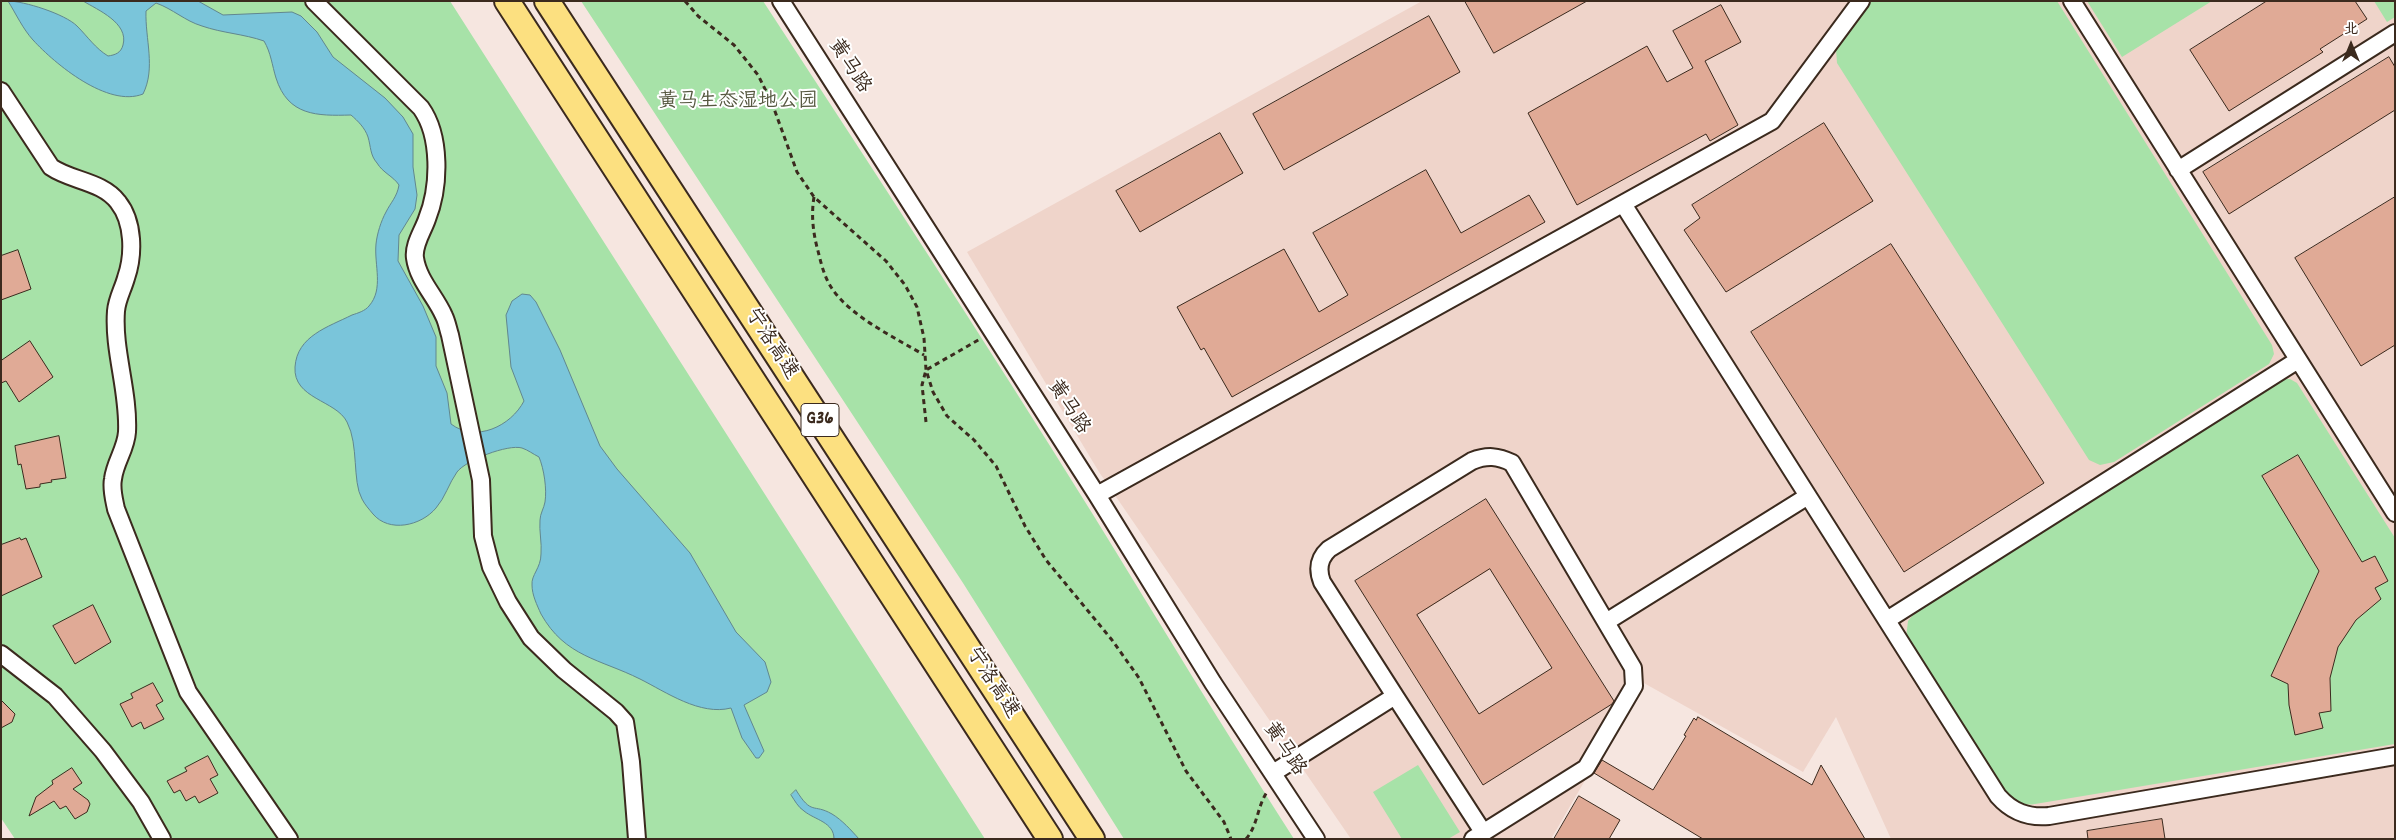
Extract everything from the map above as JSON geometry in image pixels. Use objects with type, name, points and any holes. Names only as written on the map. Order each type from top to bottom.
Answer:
[{"type":"highway","name":"宁洛高速","points":[[508,1],[1050,839]]},
{"type":"highway","name":"宁洛高速","points":[[547,1],[1092,839]]},
{"type":"street","points":[[314,1],[421,108],[430,120],[436,149],[434,194],[428,218],[417,242],[414,256],[417,267],[444,316],[450,335],[480,472],[483,536],[491,567],[508,602],[531,638],[564,670],[616,712],[625,722],[631,762],[637,839]]},
{"type":"street","name":"黄马路","points":[[781,1],[1098,495],[1213,683],[1316,839]]},
{"type":"street","points":[[1098,495],[1772,121],[1861,1]]},
{"type":"street","points":[[2072,1],[2395,513]]},
{"type":"street","points":[[2178,170],[2395,33]]},
{"type":"street","points":[[1,91],[51,167],[106,191],[118,202],[126,216],[131,240],[130,264],[118,304],[116,330],[126,401],[127,433],[113,479],[116,509],[188,692],[289,839]]},
{"type":"street","points":[[1623,204],[2004,803],[2020,814],[2039,817],[2048,816],[2395,756]]},
{"type":"street","points":[[1887,620],[2298,360]]},
{"type":"street","points":[[1493,456],[1512,463],[1606,622],[1635,674],[1634,686],[1586,768],[1478,836],[1395,696],[1322,582],[1319,574],[1321,560],[1329,549],[1479,458],[1493,456]]},
{"type":"street","points":[[1606,622],[1808,496]]},
{"type":"street","points":[[1,654],[55,696],[103,751],[141,802],[162,839]]},
{"type":"street","points":[[1276,778],[1395,696]]},
{"type":"path","points":[[685,1],[698,16],[734,45],[758,74],[772,103],[797,172],[814,197],[886,261],[905,285],[917,307],[924,338],[926,370],[933,392],[947,416],[974,440],[996,466],[1025,526],[1046,560],[1112,640],[1139,678],[1186,771],[1224,822],[1231,839]]},
{"type":"path","points":[[814,197],[812,208],[814,237],[830,286],[841,300],[858,314],[925,356]]},
{"type":"path","points":[[926,422],[922,384],[926,370],[992,330]]},
{"type":"path","points":[[1246,839],[1254,826],[1262,800],[1276,778]]},
{"type":"shaded area","points":[[1422,1],[2395,1],[2395,839],[1891,839],[1836,717],[1803,772],[1642,682],[1551,839],[1351,839],[1099,472],[967,252]]},
{"type":"green space","points":[[1,1],[450,1],[985,839],[15,839],[1,818]]},
{"type":"green space","name":"黄马生态湿地公园","points":[[581,1],[763,1],[1011,384],[1294,839],[1124,839],[963,583]]},
{"type":"green space","points":[[1870,1],[2057,1],[2272,345],[2274,354],[2269,364],[2114,462],[2100,465],[2089,460],[1837,63],[1836,49]]},
{"type":"green space","points":[[2087,1],[2212,1],[2122,57]]},
{"type":"green space","points":[[2374,1],[2395,1],[2395,17],[2387,22]]},
{"type":"green space","points":[[2281,379],[2290,379],[2297,383],[2395,538],[2395,744],[2031,805],[2017,802],[2010,798],[1906,638],[1908,621],[1916,611]]},
{"type":"green space","points":[[1418,765],[1460,832],[1448,839],[1402,839],[1373,792]]},
{"type":"water","points":[[8,1],[34,6],[71,21],[95,46],[108,56],[117,53],[122,48],[124,37],[121,30],[111,18],[83,1],[198,1],[223,15],[292,12],[301,16],[317,32],[333,57],[385,98],[403,117],[413,134],[413,167],[417,195],[415,209],[399,235],[398,261],[423,306],[436,337],[436,366],[447,393],[451,424],[471,432],[482,432],[492,429],[511,418],[524,401],[511,367],[506,315],[512,301],[522,294],[530,295],[536,302],[560,350],[600,446],[617,469],[690,553],[736,632],[765,662],[771,682],[767,692],[744,705],[764,751],[759,758],[756,758],[742,738],[731,708],[707,709],[672,696],[625,672],[584,655],[561,639],[551,628],[541,614],[532,589],[532,581],[541,559],[540,518],[546,497],[545,479],[539,457],[516,447],[507,448],[478,458],[457,472],[436,508],[430,514],[414,523],[405,525],[387,524],[373,514],[364,503],[357,483],[353,441],[347,422],[342,415],[308,393],[301,386],[296,378],[295,367],[301,347],[308,340],[324,329],[366,309],[374,299],[376,292],[377,236],[382,219],[399,185],[375,160],[367,134],[356,120],[351,115],[315,114],[296,107],[281,91],[264,41],[202,26],[156,3],[146,11],[149,74],[143,94],[129,97],[114,95],[83,81],[55,61],[29,36]]},
{"type":"water","points":[[796,790],[809,806],[836,816],[859,839],[834,839],[831,829],[827,825],[798,806],[791,795]]},
{"type":"building","points":[[1465,1],[1587,1],[1494,53]]},
{"type":"building","points":[[2267,1],[2355,1],[2367,19],[2320,49],[2323,52],[2229,111],[2190,50]]},
{"type":"building","points":[[1721,5],[1741,42],[1705,61],[1738,125],[1710,141],[1706,134],[1577,205],[1528,113],[1647,46],[1667,82],[1693,68],[1673,31]]},
{"type":"building","points":[[1429,16],[1460,72],[1284,170],[1253,114]]},
{"type":"building","points":[[2389,57],[2395,67],[2395,110],[2229,214],[2203,172]]},
{"type":"building","points":[[1824,123],[1873,201],[1726,292],[1684,230],[1700,218],[1692,205]]},
{"type":"building","points":[[1220,133],[1243,173],[1140,232],[1116,191]]},
{"type":"building","points":[[1426,170],[1461,233],[1529,195],[1545,222],[1232,397],[1204,348],[1201,350],[1177,307],[1284,249],[1319,312],[1348,295],[1313,233]]},
{"type":"building","points":[[2395,197],[2395,345],[2361,366],[2295,258]]},
{"type":"building","points":[[1891,244],[2044,483],[1904,572],[1751,332]]},
{"type":"building","points":[[18,250],[31,289],[1,300],[1,256]]},
{"type":"building","points":[[30,341],[53,377],[19,402],[6,381],[1,383],[1,361]]},
{"type":"building","points":[[59,436],[66,478],[51,480],[52,482],[40,484],[40,487],[26,489],[21,464],[18,465],[15,446]]},
{"type":"building","points":[[2298,455],[2362,562],[2375,556],[2388,581],[2375,588],[2381,599],[2356,620],[2338,647],[2330,678],[2331,711],[2319,713],[2323,728],[2295,735],[2289,705],[2288,684],[2271,676],[2319,571],[2262,476]]},
{"type":"building","points":[[1486,499],[1614,701],[1483,785],[1355,581]],"holes":[[[1490,569],[1552,668],[1479,714],[1417,615]]]},
{"type":"building","points":[[20,538],[21,540],[26,538],[42,577],[1,596],[1,545]]},
{"type":"building","points":[[93,605],[111,642],[75,664],[53,626]]},
{"type":"building","points":[[153,683],[163,701],[156,705],[164,719],[144,729],[141,722],[132,727],[120,704],[133,698],[131,694]]},
{"type":"building","points":[[1,700],[15,714],[12,722],[1,728]]},
{"type":"building","points":[[1698,717],[1812,785],[1821,765],[1865,839],[1703,839],[1594,773],[1602,760],[1653,790],[1686,736],[1684,735],[1694,718],[1696,720]]},
{"type":"building","points":[[208,756],[218,775],[210,779],[218,793],[199,803],[195,796],[186,801],[180,790],[174,793],[167,781],[187,771],[185,768]]},
{"type":"building","points":[[72,768],[82,783],[73,789],[88,800],[90,804],[87,812],[75,819],[66,806],[60,809],[54,801],[29,816],[36,797],[53,784],[52,781]]},
{"type":"building","points":[[1579,796],[1620,820],[1609,839],[1554,839]]},
{"type":"building","points":[[2162,819],[2165,839],[2088,839],[2087,831]]}]
